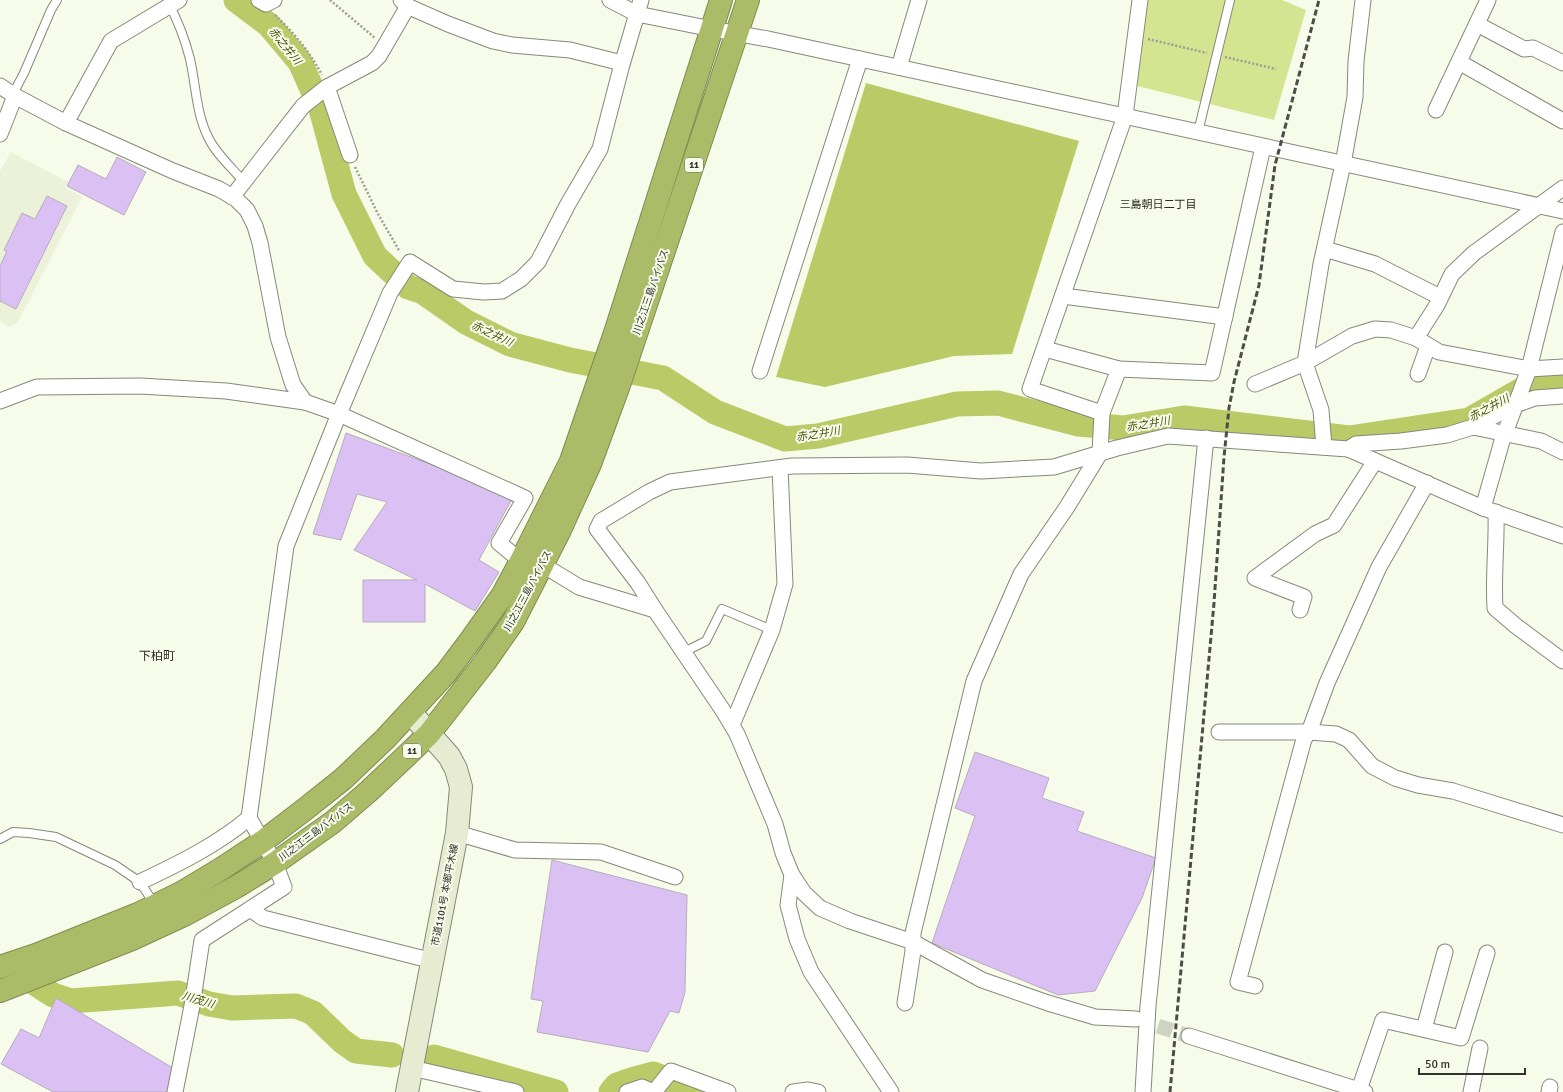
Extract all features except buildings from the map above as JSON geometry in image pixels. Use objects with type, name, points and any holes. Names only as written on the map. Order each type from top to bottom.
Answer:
[{"type":"highway","name":"川之江三島バイパス","points":[[0,967],[36,955],[156,906],[188,889],[262,842],[343,779],[385,739],[446,673],[470,641],[502,596],[571,460],[616,330],[721,0]]},
{"type":"highway","name":"川之江三島バイパス","points":[[1,991],[132,939],[186,914],[236,887],[274,863],[333,822],[369,791],[429,734],[485,662],[513,622],[543,565],[590,464],[620,385],[738,34],[748,0]]},
{"type":"street","points":[[610,0],[712,29],[768,39],[899,67],[1563,211]]},
{"type":"street","points":[[899,67],[919,0]]},
{"type":"street","points":[[1102,416],[1030,389],[1125,116],[1140,0]]},
{"type":"street","points":[[1324,444],[1321,410],[1305,363],[1325,249],[1343,164],[1355,97],[1356,61],[1363,0]]},
{"type":"street","points":[[1436,110],[1488,0]]},
{"type":"street","points":[[66,122],[111,42],[172,2]]},
{"type":"street","points":[[232,197],[303,106],[327,87],[372,63],[379,56],[404,3],[448,24],[493,41],[512,45],[570,50],[622,63]]},
{"type":"street","points":[[175,1092],[193,999],[202,940],[284,887],[274,863],[249,818],[286,546],[390,293],[408,266],[452,289],[484,292],[502,291],[521,279],[538,262],[568,204],[600,149],[622,63],[639,7]]},
{"type":"street","points":[[1477,24],[1524,49],[1533,48],[1563,63]]},
{"type":"street","points":[[760,371],[860,59]]},
{"type":"street","points":[[1459,62],[1563,121]]},
{"type":"street","points":[[0,86],[66,122],[173,171],[219,189],[232,197],[247,210],[255,226],[260,242],[283,356],[293,385],[305,402]]},
{"type":"street","points":[[327,87],[350,155]]},
{"type":"street","points":[[0,134],[14,95]]},
{"type":"street","points":[[1045,349],[1119,368],[1212,373],[1263,146]]},
{"type":"street","points":[[1418,374],[1422,342],[1440,297],[1452,274],[1474,253],[1563,188]]},
{"type":"street","points":[[1563,232],[1558,270],[1527,375],[1505,434],[1489,510],[1497,540],[1494,593],[1495,608],[1516,626],[1563,661]]},
{"type":"street","points":[[1325,249],[1375,264],[1440,297]]},
{"type":"street","points":[[1063,296],[1225,317]]},
{"type":"street","points":[[1256,384],[1305,363],[1352,336],[1375,329],[1391,330],[1422,342],[1438,352],[1527,375],[1563,367]]},
{"type":"street","points":[[905,1003],[914,951],[913,933],[974,681],[1021,574],[1067,507],[1100,446],[1102,416],[1119,368]]},
{"type":"street","points":[[0,401],[37,387],[140,386],[226,391],[305,402],[339,414],[525,498],[498,543],[521,561],[543,565],[579,587],[655,610]]},
{"type":"street","points":[[1348,449],[1356,444],[1401,441],[1447,435],[1473,427],[1516,402],[1536,398],[1563,396]]},
{"type":"street","points":[[1473,427],[1541,441],[1563,452]]},
{"type":"street","points":[[1136,1019],[1095,1017],[1048,1004],[982,980],[913,942],[843,918],[820,908],[804,892],[792,875],[783,853],[775,824],[732,725],[638,583],[597,529],[601,521],[649,492],[670,482],[792,466],[907,464],[981,472],[1054,467],[1100,446],[1117,448],[1168,436],[1324,444],[1348,449],[1489,510],[1563,536]]},
{"type":"street","points":[[1143,1092],[1148,1006],[1206,438]]},
{"type":"street","points":[[1300,610],[1304,597],[1255,578],[1315,534],[1334,525],[1376,461]]},
{"type":"street","points":[[732,725],[772,630],[785,584],[780,468]]},
{"type":"street","points":[[1255,986],[1238,982],[1304,739],[1379,566],[1427,483]]},
{"type":"street","name":"市道1101号 本郷平木線","points":[[407,1092],[457,833],[461,787],[456,769],[448,756],[410,713]]},
{"type":"street","points":[[1218,732],[1308,732],[1336,734],[1349,740],[1372,766],[1395,778],[1418,785],[1453,791],[1563,825]]},
{"type":"street","points":[[140,882],[179,863],[234,830],[249,818]]},
{"type":"street","points":[[457,833],[516,850],[601,852],[674,877]]},
{"type":"street","points":[[792,875],[788,905],[797,939],[811,972],[891,1092]]},
{"type":"street","points":[[250,909],[263,918],[432,961]]},
{"type":"street","points":[[1424,1030],[1445,952]]},
{"type":"street","points":[[1188,1036],[1362,1091],[1383,1020],[1462,1038],[1487,953]]},
{"type":"street","points":[[1471,1092],[1480,1048]]},
{"type":"street","points":[[412,1068],[516,1092]]},
{"type":"street","points":[[627,1092],[642,1087],[659,1086],[671,1071],[728,1092]]},
{"type":"street","points":[[793,1092],[808,1090],[818,1092]]},
{"type":"lane","points":[[14,95],[51,10],[57,0]]},
{"type":"lane","points":[[1198,132],[1230,0]]},
{"type":"lane","points":[[172,2],[184,35],[190,59],[200,120],[208,139],[244,182]]},
{"type":"lane","points":[[684,652],[706,641],[722,609],[772,630]]},
{"type":"lane","points":[[0,839],[13,832],[56,837],[115,865],[140,882],[156,906]]},
{"type":"path","points":[[330,0],[358,25],[385,45]]},
{"type":"path","points":[[266,1],[312,57],[327,87]]},
{"type":"path","points":[[350,155],[358,174],[391,238],[408,266]]},
{"type":"shaded area","points":[[1146,0],[1282,0],[1306,10],[1274,120],[1133,85]]},
{"type":"shaded area","points":[[866,83],[1079,141],[1012,354],[954,356],[825,387],[776,377]]},
{"type":"shaded area","points":[[11,152],[68,182],[65,187],[82,197],[18,322],[10,327],[0,321],[0,171]]},
{"type":"waterway","name":"赤之井川","points":[[236,0],[269,25],[300,62],[321,109],[344,194],[375,256],[408,287],[423,292],[466,322],[510,344],[570,360],[663,378],[715,412],[785,439],[818,436],[957,404],[998,403],[1078,424],[1123,428],[1184,418],[1349,438],[1469,420],[1530,385],[1563,382]]},
{"type":"waterway","name":"川茂川","points":[[13,969],[53,995],[71,1001],[178,993],[209,1004],[232,1008],[296,1006],[313,1013],[342,1041],[356,1051],[392,1055]]},
{"type":"waterway","name":"川茂川","points":[[434,1057],[556,1092]]},
{"type":"waterway","name":"川茂川","points":[[611,1092],[617,1085],[653,1074],[701,1092]]},
{"type":"tunnel","points":[[1136,1019],[1189,1036]]},
{"type":"railway","points":[[1170,1092],[1214,603],[1224,457],[1229,408],[1234,382],[1259,285],[1275,165],[1319,0]]},
{"type":"district","name":"三島朝日二丁目","points":[[1158,204]]},
{"type":"district","name":"下柏町","points":[[157,656]]}]
